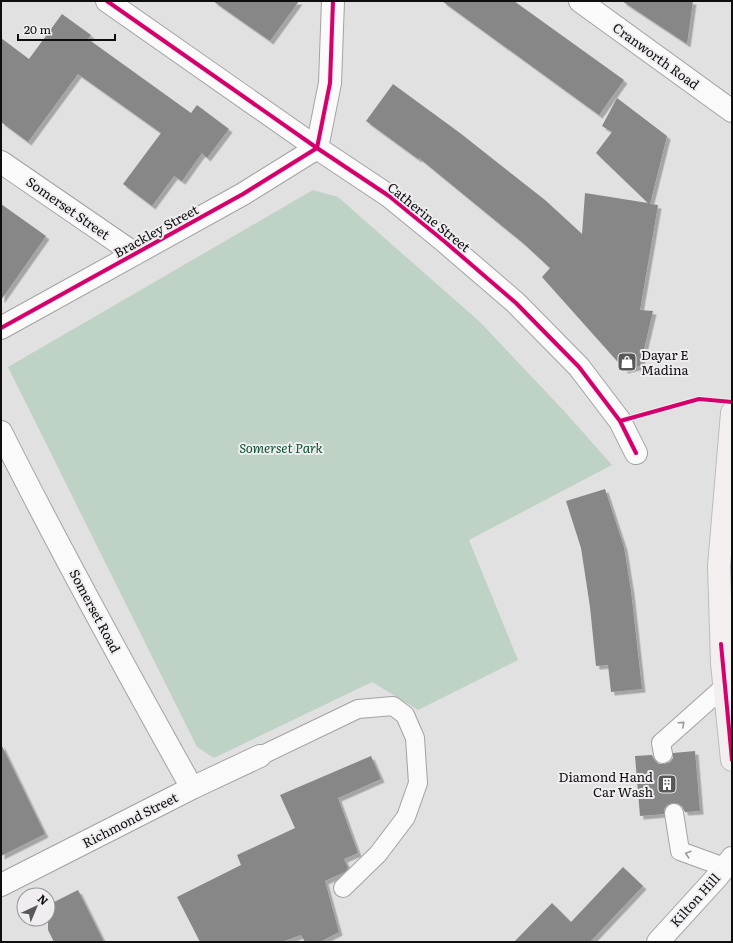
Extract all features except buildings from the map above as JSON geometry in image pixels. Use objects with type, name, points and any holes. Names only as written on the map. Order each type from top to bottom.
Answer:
[{"type":"main road","points":[[732,413],[728,499],[719,566],[721,644],[732,760]]},
{"type":"street","name":"Catherine Street","points":[[107,1],[317,148],[389,196],[516,303],[579,367],[620,421],[636,453]]},
{"type":"street","points":[[317,148],[330,83],[333,1]]},
{"type":"street","name":"Cranworth Road","points":[[580,1],[732,111]]},
{"type":"street","name":"Brackley Street","points":[[1,328],[243,194],[317,148]]},
{"type":"street","name":"Somerset Street","points":[[1,162],[135,254]]},
{"type":"street","name":"Somerset Road","points":[[1,432],[143,701],[192,788]]},
{"type":"street","name":"Richmond Street","points":[[1,885],[192,788],[260,756]]},
{"type":"street","name":"Kilton Hill","points":[[658,942],[728,863]]},
{"type":"lane","points":[[663,754],[661,743],[725,686]]},
{"type":"lane","points":[[260,756],[358,709],[393,706],[405,715],[415,738],[418,783],[406,817],[378,854],[343,888]]},
{"type":"lane","points":[[674,813],[680,852],[728,863]]},
{"type":"green space","name":"Somerset Park","points":[[313,190],[338,197],[480,322],[565,412],[612,465],[469,540],[518,660],[418,710],[372,682],[214,758],[197,747],[8,367]]},
{"type":"cycle path","points":[[107,1],[317,148],[389,196],[444,241],[516,303],[579,367],[620,421],[636,453]]},
{"type":"cycle path","points":[[1,328],[243,194],[317,148],[330,83],[333,1]]},
{"type":"cycle path","points":[[620,421],[699,399],[732,402]]},
{"type":"cycle path","points":[[721,644],[732,760]]},
{"type":"place","name":"Dayar E Madina","points":[[627,362]]},
{"type":"place","name":"Diamond Hand Car Wash","points":[[667,784]]}]
